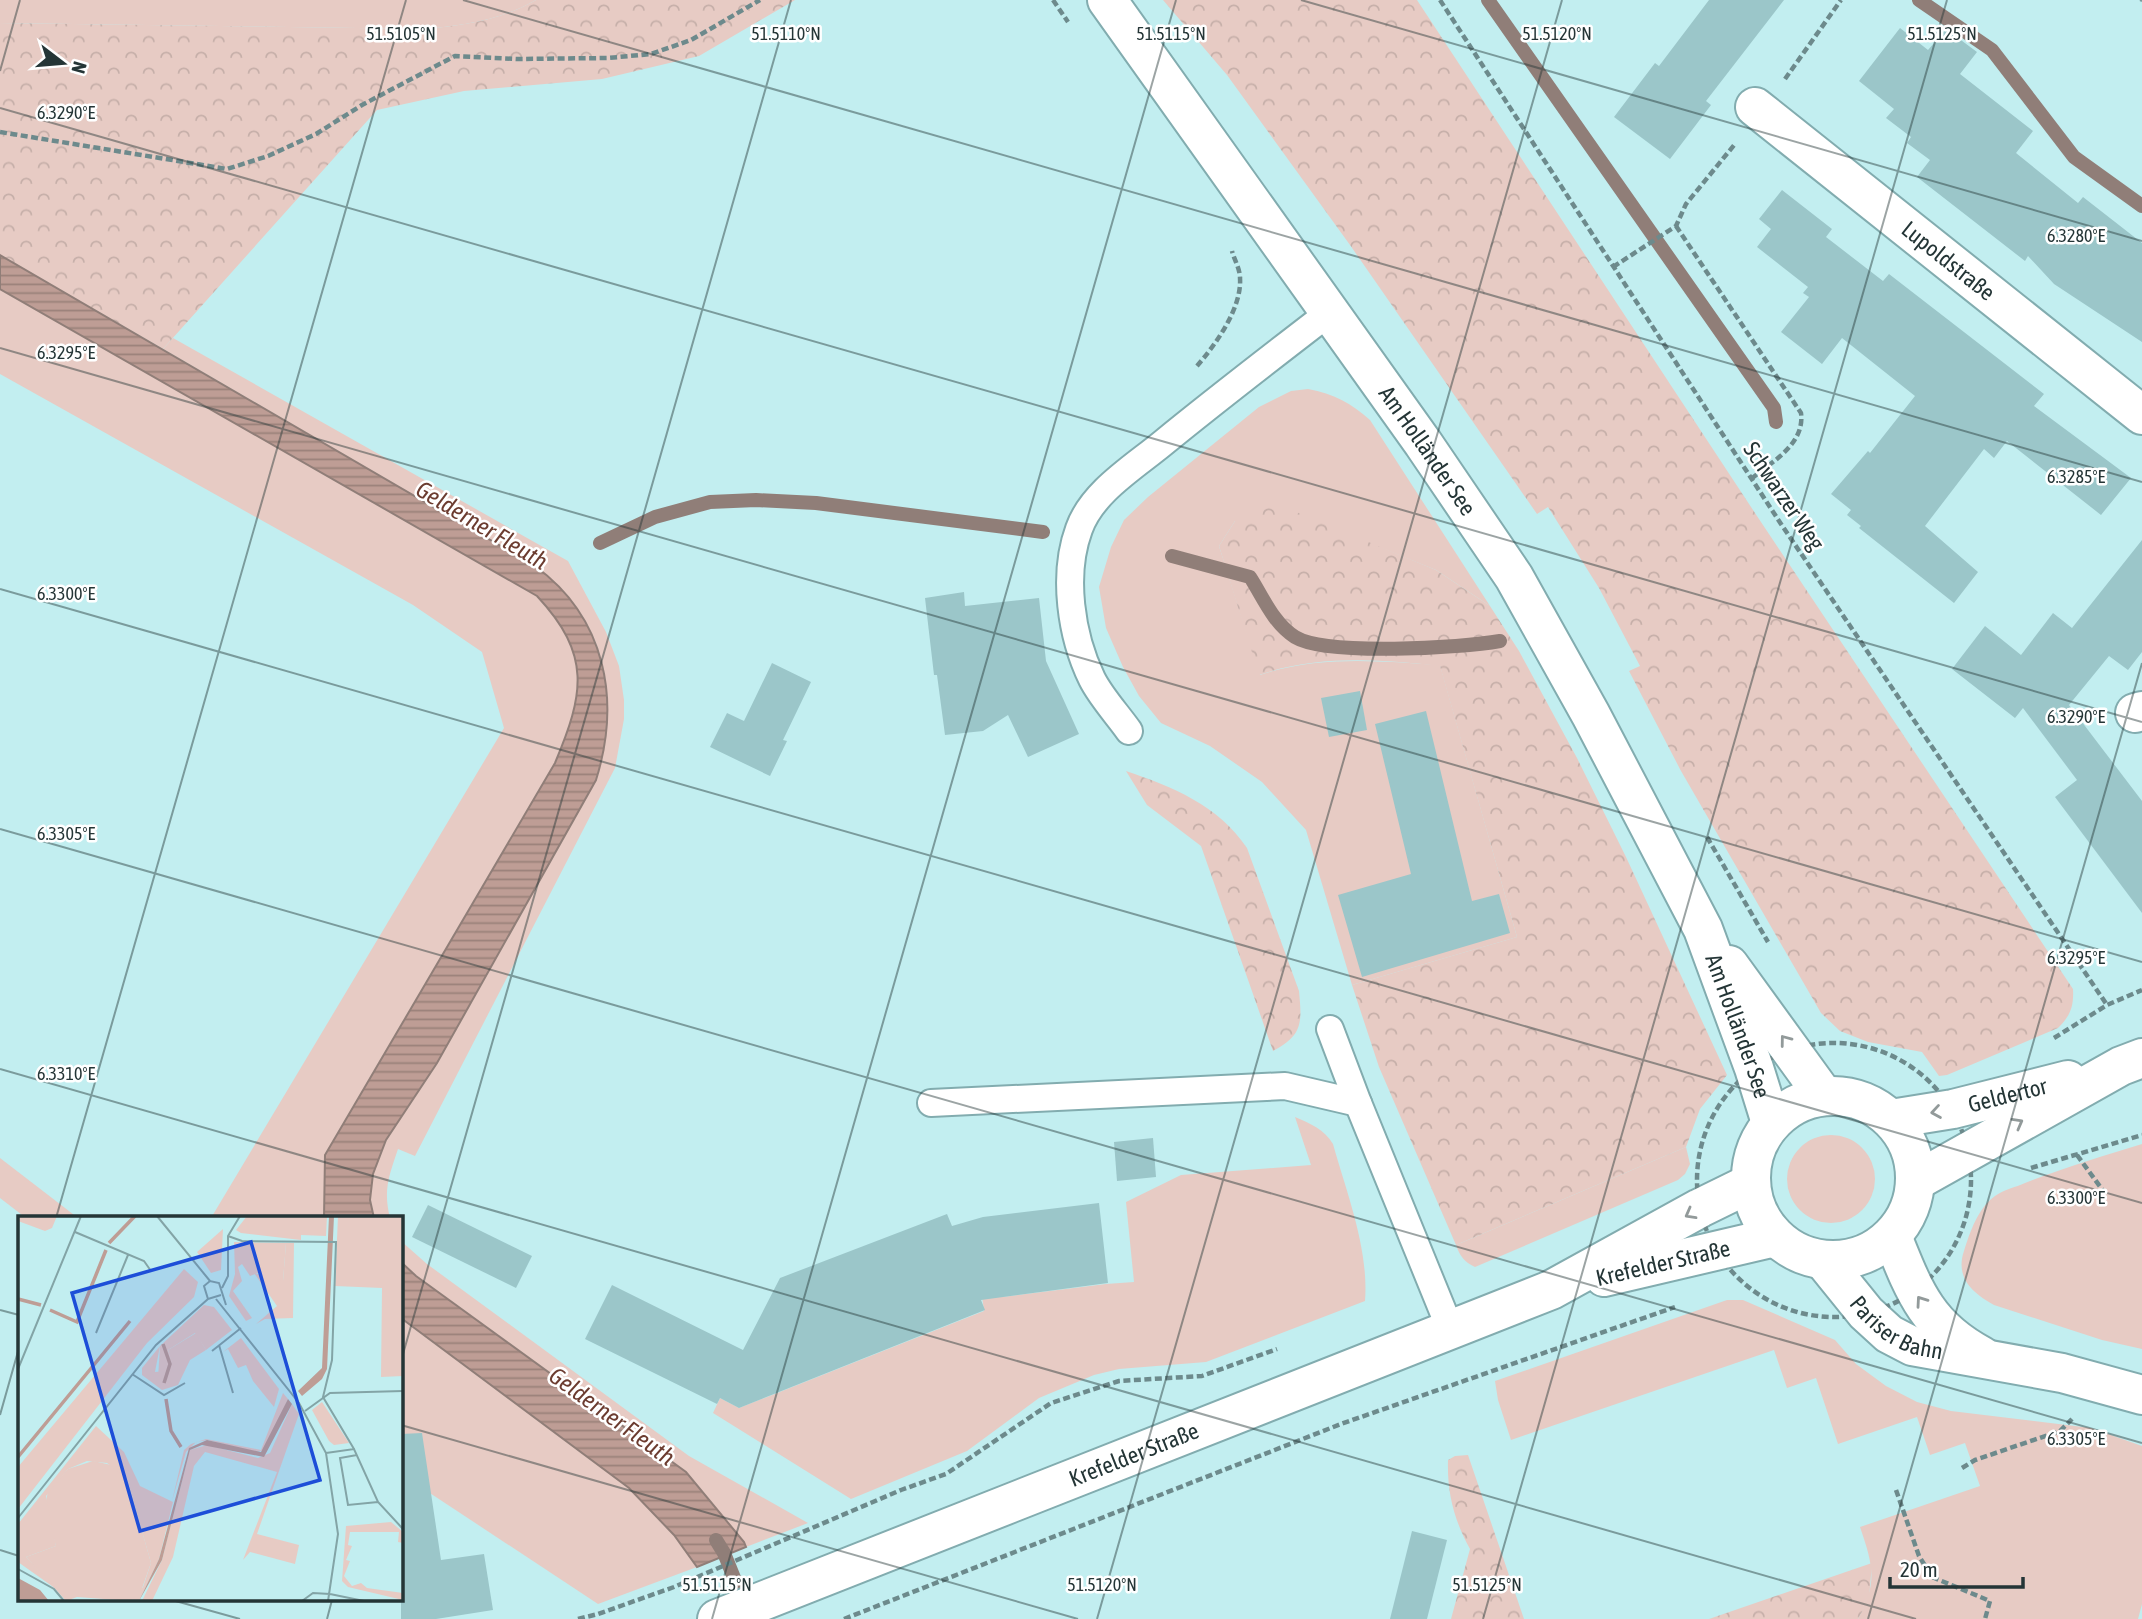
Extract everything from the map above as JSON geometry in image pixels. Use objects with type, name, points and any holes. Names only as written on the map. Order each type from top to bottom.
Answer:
[{"type":"street","name":"Am Holländer See","points":[[1107,0],[1423,443],[1514,577],[1591,715],[1703,929],[1754,1068],[1771,1124]]},
{"type":"street","name":"Lupoldstraße","points":[[1758,109],[2142,415]]},
{"type":"street","name":"Am Holländer See","points":[[1703,929],[1824,1096]]},
{"type":"street","name":"Geldertor","points":[[1891,1119],[1952,1109],[2132,1062]]},
{"type":"street","name":"Geldertor","points":[[1916,1181],[2132,1062]]},
{"type":"street","points":[[1824,1096],[1848,1097],[1860,1101],[1891,1119],[1910,1147],[1916,1181],[1909,1211],[1892,1237],[1872,1251],[1849,1260],[1824,1261],[1789,1249],[1775,1237],[1758,1212],[1751,1184],[1752,1162],[1759,1142],[1771,1124],[1786,1110],[1804,1101],[1824,1096]]},
{"type":"street","name":"Krefelder Straße","points":[[717,1619],[1551,1290],[1700,1208],[1751,1184]]},
{"type":"street","name":"Krefelder Straße","points":[[1551,1290],[1775,1237]]},
{"type":"street","name":"Pariser Bahn","points":[[1892,1237],[1914,1291],[1927,1309],[1962,1345],[1990,1361]]},
{"type":"street","name":"Pariser Bahn","points":[[1824,1261],[1866,1313],[1889,1334],[1912,1346],[2062,1373],[2142,1395]]},
{"type":"lane","points":[[1129,731],[1093,682],[1080,651],[1071,586],[1079,529],[1102,494],[1210,405],[1330,312]]},
{"type":"lane","points":[[1330,1029],[1451,1331]]},
{"type":"lane","points":[[931,1103],[1285,1086],[1358,1103]]},
{"type":"path","points":[[0,132],[227,169],[268,156],[316,134],[362,105],[455,56],[517,59],[608,58],[651,54],[691,40],[760,0]]},
{"type":"path","points":[[1053,0],[1069,23]]},
{"type":"path","name":"Schwarzer Weg","points":[[1440,0],[1751,479],[2107,1005],[2142,990]]},
{"type":"path","points":[[1613,267],[1676,226],[1686,204],[1841,0]]},
{"type":"path","points":[[1676,226],[1801,413],[1800,433],[1793,444],[1751,479]]},
{"type":"path","points":[[1189,376],[1216,344],[1237,298],[1240,277],[1231,248]]},
{"type":"path","points":[[1827,1042],[1859,1044],[1889,1053],[1917,1069],[1935,1085]]},
{"type":"path","points":[[2027,1170],[2142,1135]]},
{"type":"path","points":[[2077,1154],[2104,1192]]},
{"type":"path","points":[[1687,1187],[1697,1181]]},
{"type":"path","points":[[1972,1192],[1982,1187]]},
{"type":"path","points":[[1740,1283],[1768,1300],[1799,1312],[1831,1317]]},
{"type":"path","points":[[844,1619],[1341,1424],[1681,1305]]},
{"type":"path","points":[[578,1619],[598,1615],[674,1587],[901,1490],[946,1474],[1051,1403],[1119,1381],[1202,1376],[1280,1348]]},
{"type":"path","points":[[1962,1468],[1975,1460],[2060,1431],[2075,1416]]},
{"type":"path","points":[[1896,1490],[1919,1556],[1932,1577],[1990,1601],[1985,1619]]},
{"type":"green space","points":[[0,0],[536,0],[510,12],[482,20],[426,29],[0,23]]},
{"type":"green space","points":[[536,0],[795,0],[699,56],[602,79],[464,91],[377,110],[163,349],[0,255],[0,23],[426,29],[482,20],[510,12]]},
{"type":"green space","points":[[1163,0],[1417,0],[2073,989],[2070,1011],[2058,1028],[1939,1076],[1922,1052],[1868,1042],[1840,1031],[1821,1013],[1681,771],[1629,671],[1640,666],[1599,588],[1548,507],[1537,514],[1350,245],[1227,75]]},
{"type":"green space","points":[[0,289],[537,596],[555,617],[575,656],[577,695],[555,763],[325,1155],[324,1216],[212,1216],[504,728],[482,652],[413,605],[0,374]]},
{"type":"green space","points":[[173,338],[568,561],[606,632],[619,666],[624,719],[615,768],[415,1156],[398,1149],[387,1191],[390,1216],[374,1216],[370,1200],[373,1174],[386,1140],[437,1063],[596,780],[608,712],[603,667],[597,645],[574,604],[535,566],[163,349]]},
{"type":"green space","points":[[1308,389],[1342,400],[1370,420],[1490,606],[1436,570],[1384,549],[1235,521],[1219,546],[1260,675],[1304,664],[1327,662],[1372,661],[1440,665],[1517,937],[1352,985],[1306,830],[1262,782],[1210,746],[1161,723],[1139,696],[1123,667],[1106,628],[1099,587],[1111,547],[1124,520],[1148,497],[1259,407],[1291,391]]},
{"type":"green space","points":[[1255,504],[1289,509],[1436,570],[1490,606],[1519,651],[1577,758],[1727,1075],[1700,1109],[1686,1147],[1456,1245],[1379,1067],[1352,985],[1517,937],[1440,666],[1349,660],[1303,664],[1259,675],[1219,546],[1235,521]]},
{"type":"green space","points":[[1126,771],[1193,799],[1222,820],[1247,848],[1299,991],[1298,1027],[1290,1039],[1273,1051],[1201,846],[1147,805]]},
{"type":"green space","points":[[1295,1117],[1321,1131],[1333,1144],[1360,1242],[1364,1262],[1365,1301],[1206,1362],[1119,1369],[1094,1375],[1039,1398],[967,1451],[851,1499],[713,1413],[720,1398],[739,1408],[984,1311],[982,1296],[1003,1297],[1134,1282],[1126,1202],[1181,1175],[1311,1165]]},
{"type":"green space","points":[[1831,1135],[1848,1138],[1862,1148],[1872,1162],[1875,1179],[1872,1196],[1862,1210],[1848,1220],[1831,1223],[1814,1220],[1800,1210],[1790,1196],[1787,1179],[1790,1162],[1800,1148],[1814,1138]]},
{"type":"green space","points":[[2142,1144],[2142,1349],[2102,1340],[1994,1305],[1967,1283],[1962,1269],[1966,1244],[1975,1221],[1995,1196],[2083,1162]]},
{"type":"green space","points":[[1686,1147],[1690,1164],[1678,1180],[1475,1267],[1465,1261],[1456,1245]]},
{"type":"green space","points":[[0,1158],[75,1216],[23,1216],[0,1198]]},
{"type":"green space","points":[[402,1242],[427,1264],[689,1456],[808,1523],[746,1547],[686,1472],[416,1276],[402,1263]]},
{"type":"green space","points":[[1727,1300],[1743,1300],[1835,1340],[1856,1364],[1886,1386],[1917,1402],[1951,1411],[2091,1428],[2142,1446],[2142,1604],[2138,1619],[1858,1619],[1871,1584],[1868,1552],[1860,1527],[1980,1486],[1965,1443],[1930,1455],[1917,1417],[1838,1444],[1816,1378],[1787,1388],[1774,1350],[1511,1440],[1495,1381]]},
{"type":"green space","points":[[402,1319],[629,1488],[674,1535],[697,1567],[598,1604],[402,1475]]},
{"type":"green space","points":[[1468,1455],[1524,1619],[1451,1619],[1470,1549],[1453,1506],[1448,1460],[1455,1456]]},
{"type":"green space","points":[[1872,1563],[1869,1599],[1858,1619],[1709,1619]]},
{"type":"shaded area","points":[[0,255],[535,566],[559,587],[578,610],[592,635],[606,691],[607,720],[596,780],[437,1063],[386,1140],[373,1174],[370,1200],[374,1216],[324,1216],[325,1155],[555,763],[577,695],[575,657],[567,637],[555,617],[537,596],[0,289]]},
{"type":"shaded area","points":[[402,1263],[416,1276],[686,1472],[746,1547],[697,1567],[674,1535],[629,1488],[402,1319]]},
{"type":"building","points":[[1709,0],[1784,0],[1706,101],[1711,105],[1670,159],[1614,117],[1655,63],[1659,66]]},
{"type":"building","points":[[1900,28],[1928,50],[1946,29],[1977,52],[1960,74],[2033,131],[2016,153],[2078,203],[2083,197],[2142,243],[2142,342],[2054,284],[2028,256],[2025,261],[1917,177],[1930,160],[1907,143],[1911,137],[1886,118],[1894,109],[1859,81]]},
{"type":"building","points":[[1782,190],[1832,229],[1826,237],[1883,281],[1889,274],[2044,394],[2034,406],[2131,478],[2101,515],[2007,441],[1994,458],[1984,449],[1925,526],[1978,572],[1954,603],[1859,528],[1861,526],[1847,515],[1851,510],[1831,494],[1868,451],[1870,453],[1915,396],[1842,338],[1822,364],[1781,332],[1809,297],[1803,293],[1808,287],[1757,247],[1771,229],[1759,219]]},
{"type":"building","points":[[2142,540],[2142,652],[2128,670],[2109,656],[2069,705],[2142,801],[2142,913],[2055,797],[2077,780],[2023,708],[2015,718],[1952,669],[1985,626],[2021,655],[2053,613],[2072,628]]},
{"type":"building","points":[[964,592],[965,606],[1039,598],[1046,661],[1079,734],[1028,757],[1008,715],[983,731],[945,735],[937,675],[934,675],[925,598]]},
{"type":"building","points":[[772,663],[811,682],[783,740],[787,741],[770,776],[710,747],[727,713],[744,721]]},
{"type":"building","points":[[1360,691],[1367,730],[1329,737],[1321,698]]},
{"type":"building","points":[[1426,711],[1472,901],[1499,894],[1510,933],[1362,977],[1338,895],[1411,874],[1375,724]]},
{"type":"building","points":[[1153,1138],[1156,1177],[1117,1181],[1114,1142]]},
{"type":"building","points":[[1099,1203],[1108,1283],[981,1300],[985,1310],[739,1408],[720,1398],[717,1404],[585,1339],[612,1285],[743,1350],[780,1278],[947,1214],[952,1226],[983,1217]]},
{"type":"building","points":[[428,1205],[532,1256],[516,1288],[412,1237]]},
{"type":"building","points":[[422,1433],[441,1560],[484,1554],[493,1610],[436,1619],[401,1619],[402,1434]]},
{"type":"building","points":[[1412,1531],[1447,1540],[1427,1619],[1390,1619]]},
{"type":"waterway","points":[[1488,0],[1774,408],[1776,422]]},
{"type":"waterway","points":[[1919,0],[1992,50],[2074,157],[2142,206]]},
{"type":"waterway","points":[[600,543],[655,517],[710,502],[756,500],[816,503],[1043,532]]},
{"type":"waterway","points":[[1172,556],[1250,577],[1281,625],[1295,637],[1311,643],[1335,647],[1394,649],[1500,641]]},
{"type":"waterway","name":"Gelderner Fleuth","points":[[716,1540],[745,1605]]}]
